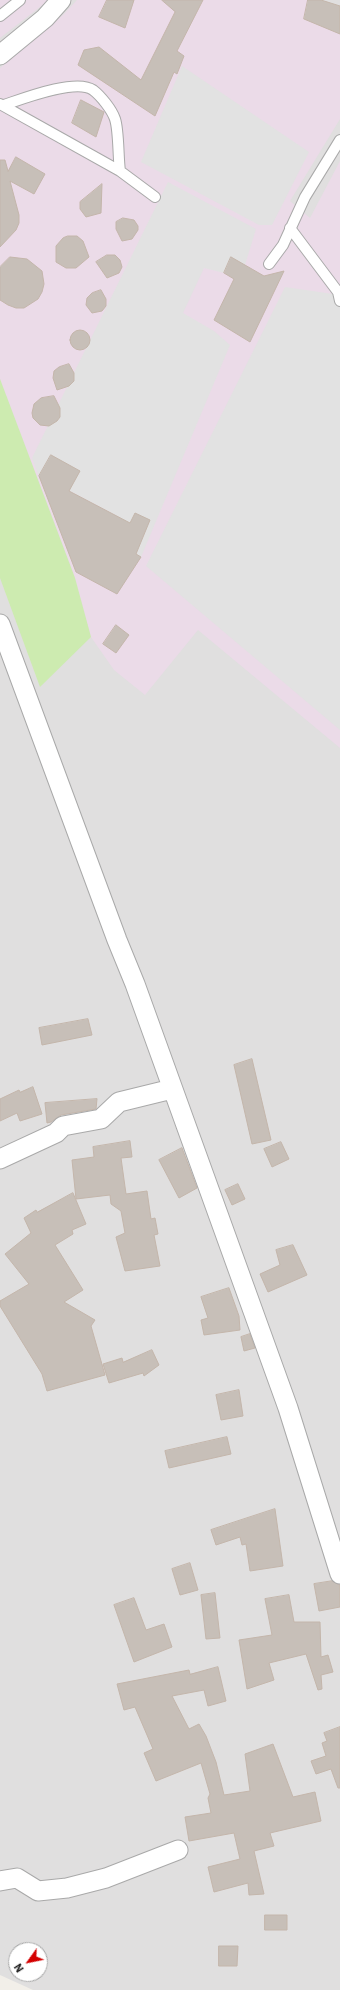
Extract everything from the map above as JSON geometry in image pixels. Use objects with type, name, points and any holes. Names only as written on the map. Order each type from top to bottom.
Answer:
[{"type":"street","points":[[0,55],[44,18],[61,0]]},
{"type":"street","points":[[0,624],[117,940],[136,984],[172,1089],[288,1408],[340,1574]]},
{"type":"street","points":[[0,1158],[56,1133],[63,1126],[101,1119],[119,1102],[172,1089]]},
{"type":"street","points":[[0,1881],[17,1878],[38,1890],[67,1888],[106,1878],[178,1850]]},
{"type":"lane","points":[[0,16],[20,0]]},
{"type":"lane","points":[[2,104],[65,88],[78,86],[92,89],[103,100],[115,119],[120,171]]},
{"type":"lane","points":[[2,104],[120,171],[155,197]]},
{"type":"lane","points":[[269,264],[283,245],[305,197],[340,140]]},
{"type":"lane","points":[[290,228],[338,292],[340,301]]},
{"type":"shaded area","points":[[0,0],[340,0],[340,1990],[33,1990],[15,1982],[48,1982],[48,1942],[8,1942],[8,1979],[0,1975]]},
{"type":"shaded area","points":[[0,0],[49,0],[0,38]]},
{"type":"shaded area","points":[[77,0],[308,0],[304,19],[340,34],[340,119],[290,201],[310,218],[340,161],[340,748],[198,630],[145,695],[114,670],[91,637],[75,578],[0,379],[0,68],[64,14]]},
{"type":"shaded area","points":[[182,66],[309,152],[272,225],[259,225],[141,162]]},
{"type":"shaded area","points":[[168,182],[256,229],[245,265],[231,257],[224,273],[204,268],[183,313],[214,331],[230,345],[141,557],[113,539],[121,518],[38,474],[32,458]]},
{"type":"shaded area","points":[[285,287],[340,295],[340,730],[146,566]]},
{"type":"green space","points":[[0,379],[75,578],[91,637],[40,687],[0,578]]},
{"type":"building","points":[[107,0],[134,0],[125,28],[99,17]]},
{"type":"building","points":[[162,0],[203,0],[177,51],[184,56],[177,74],[174,72],[155,116],[78,65],[84,50],[99,47],[141,80],[175,12]]},
{"type":"building","points":[[308,0],[321,0],[340,6],[340,34],[304,19]]},
{"type":"building","points":[[81,100],[104,112],[96,137],[72,123]]},
{"type":"building","points":[[16,157],[45,174],[34,194],[10,181],[19,215],[19,223],[16,230],[0,247],[0,160],[5,160],[8,171]]},
{"type":"building","points":[[102,184],[101,213],[86,217],[80,209],[80,202]]},
{"type":"building","points":[[123,218],[134,220],[138,226],[138,230],[132,239],[122,241],[116,229],[116,222]]},
{"type":"building","points":[[68,236],[77,236],[83,241],[89,257],[76,268],[66,268],[56,262],[56,246],[63,238]]},
{"type":"building","points":[[107,255],[115,255],[120,260],[122,267],[119,273],[107,278],[96,262]]},
{"type":"building","points":[[10,257],[27,259],[42,271],[44,284],[42,292],[38,299],[24,308],[16,308],[0,300],[0,267]]},
{"type":"building","points":[[231,257],[264,276],[284,271],[250,342],[214,320],[234,279],[224,273]]},
{"type":"building","points":[[101,290],[106,299],[106,306],[102,311],[92,313],[86,305],[87,298],[92,293]]},
{"type":"building","points":[[80,330],[87,333],[90,340],[87,347],[80,350],[73,347],[70,340],[73,333]]},
{"type":"building","points":[[69,364],[74,373],[74,381],[69,386],[57,390],[53,378],[54,371],[59,367]]},
{"type":"building","points":[[54,396],[60,408],[60,417],[49,426],[40,425],[33,418],[32,413],[34,404],[41,398]]},
{"type":"building","points":[[51,455],[80,471],[69,491],[130,523],[135,513],[150,520],[136,554],[141,557],[117,594],[76,572],[39,476]]},
{"type":"building","points":[[116,625],[129,635],[116,653],[103,644]]},
{"type":"building","points":[[88,1019],[92,1035],[42,1045],[39,1028]]},
{"type":"building","points":[[252,1059],[271,1140],[252,1144],[234,1065]]},
{"type":"building","points":[[33,1087],[42,1114],[20,1121],[17,1113],[0,1121],[0,1099],[19,1090],[20,1092]]},
{"type":"building","points":[[97,1099],[96,1109],[61,1115],[47,1123],[45,1103]]},
{"type":"building","points":[[130,1141],[132,1157],[121,1158],[126,1194],[147,1191],[151,1219],[155,1218],[158,1234],[154,1235],[160,1266],[125,1271],[116,1237],[125,1233],[121,1211],[111,1204],[110,1195],[76,1199],[72,1160],[94,1157],[93,1147]]},
{"type":"building","points":[[281,1142],[289,1159],[272,1167],[264,1149]]},
{"type":"building","points":[[182,1148],[197,1188],[179,1198],[159,1160]]},
{"type":"building","points":[[238,1184],[245,1199],[232,1205],[225,1190]]},
{"type":"building","points":[[73,1193],[86,1224],[72,1230],[73,1234],[55,1245],[83,1290],[64,1302],[95,1320],[91,1326],[105,1375],[47,1391],[42,1374],[0,1306],[0,1301],[29,1284],[5,1254],[31,1233],[24,1218],[36,1210],[37,1212]]},
{"type":"building","points":[[293,1245],[307,1275],[268,1292],[260,1274],[280,1265],[276,1250]]},
{"type":"building","points":[[229,1288],[239,1316],[240,1330],[204,1335],[201,1320],[208,1318],[201,1297]]},
{"type":"building","points":[[250,1334],[255,1348],[244,1351],[241,1337]]},
{"type":"building","points":[[152,1350],[159,1365],[144,1376],[143,1373],[109,1383],[103,1364],[122,1358],[123,1362]]},
{"type":"building","points":[[239,1390],[243,1416],[221,1420],[216,1395]]},
{"type":"building","points":[[227,1437],[231,1454],[169,1468],[165,1451]]},
{"type":"building","points":[[275,1509],[283,1566],[250,1571],[246,1544],[242,1545],[240,1537],[216,1545],[211,1530]]},
{"type":"building","points":[[190,1563],[198,1590],[180,1595],[172,1569]]},
{"type":"building","points":[[332,1581],[340,1585],[340,1607],[319,1611],[314,1584]]},
{"type":"building","points":[[215,1593],[220,1638],[206,1639],[201,1595]]},
{"type":"building","points":[[289,1595],[294,1622],[320,1622],[321,1657],[328,1655],[333,1672],[321,1675],[322,1689],[318,1690],[306,1654],[269,1663],[274,1680],[247,1689],[239,1640],[272,1635],[265,1599]]},
{"type":"building","points":[[134,1598],[146,1630],[164,1624],[172,1647],[134,1662],[114,1605]]},
{"type":"building","points":[[218,1667],[226,1701],[208,1706],[204,1690],[172,1696],[189,1729],[199,1724],[206,1736],[216,1762],[224,1795],[250,1791],[245,1754],[273,1744],[293,1797],[315,1792],[321,1821],[270,1833],[274,1846],[254,1851],[264,1894],[249,1895],[248,1883],[214,1892],[208,1867],[240,1859],[234,1833],[189,1841],[185,1817],[211,1813],[208,1798],[210,1794],[201,1763],[156,1781],[144,1753],[153,1749],[135,1707],[124,1710],[117,1684],[189,1670],[190,1674]]},
{"type":"building","points":[[340,1727],[340,1788],[338,1788],[331,1769],[316,1774],[311,1761],[326,1756],[322,1743],[327,1741],[324,1733]]},
{"type":"building","points":[[265,1915],[287,1915],[287,1930],[265,1930]]},
{"type":"building","points":[[219,1946],[238,1946],[237,1966],[219,1966]]}]
